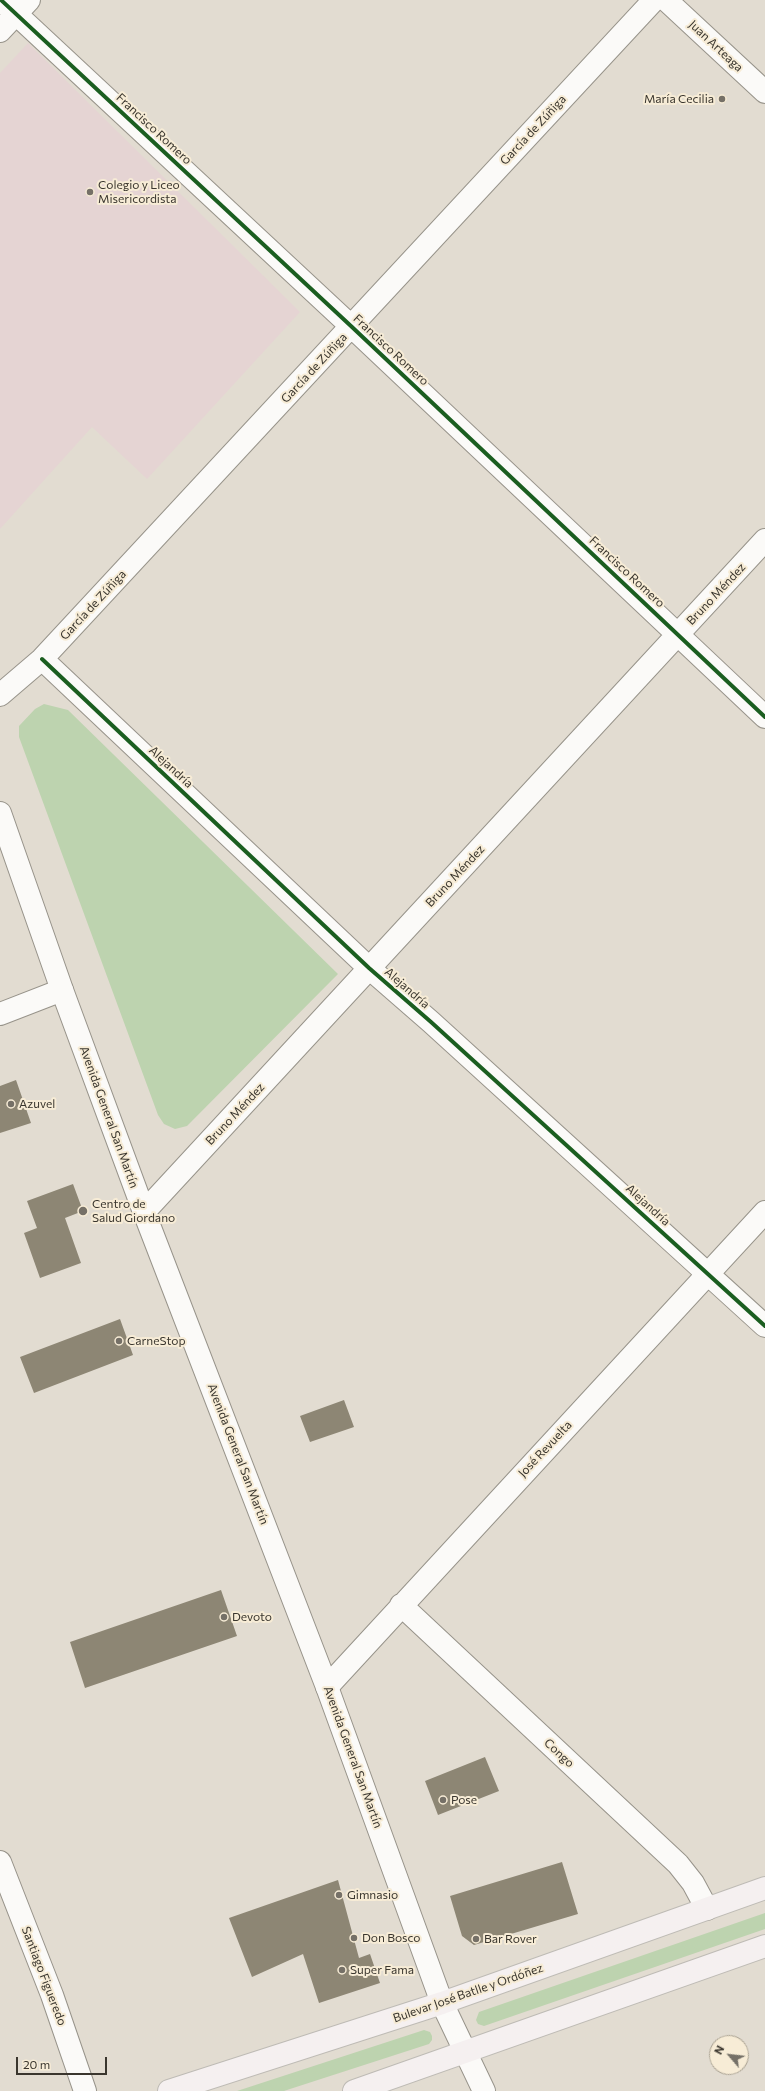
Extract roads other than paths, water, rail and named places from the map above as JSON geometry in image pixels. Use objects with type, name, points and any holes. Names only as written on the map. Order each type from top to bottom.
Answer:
[{"type":"main road","name":"Bulevar José Batlle y Ordóñez","points":[[169,2091],[442,2002],[765,1888]]},
{"type":"main road","points":[[354,2091],[765,1946]]},
{"type":"street","name":"García de Zúñiga","points":[[0,695],[42,659],[352,327],[654,0]]},
{"type":"street","name":"Juan Arteaga","points":[[666,0],[765,92]]},
{"type":"street","name":"Francisco Romero","points":[[15,5],[352,327],[765,716]]},
{"type":"street","points":[[0,31],[15,5]]},
{"type":"street","name":"Bruno Méndez","points":[[144,1212],[765,540]]},
{"type":"street","name":"Alejandría","points":[[42,659],[369,968],[708,1272],[765,1326]]},
{"type":"street","name":"Avenida General San Martín","points":[[0,813],[62,990],[144,1212],[327,1687],[442,2002],[484,2091]]},
{"type":"street","points":[[0,1014],[62,990]]},
{"type":"street","name":"José Revuelta","points":[[327,1687],[708,1272],[765,1212]]},
{"type":"street","name":"Congo","points":[[401,1605],[678,1864],[693,1883],[707,1909]]},
{"type":"street","name":"Santiago Figueredo","points":[[0,1862],[52,1995],[85,2091]]},
{"type":"place","name":"María Cecilia","points":[[722,99]]},
{"type":"place","name":"Colegio y Liceo Misericordista","points":[[90,192]]},
{"type":"place","name":"Azuvel","points":[[11,1104]]},
{"type":"place","name":"Centro de Salud Giordano","points":[[83,1211]]},
{"type":"place","name":"CarneStop","points":[[119,1341]]},
{"type":"place","name":"Devoto","points":[[224,1617]]},
{"type":"place","name":"Pose","points":[[443,1800]]},
{"type":"place","name":"Gimnasio","points":[[339,1895]]},
{"type":"place","name":"Don Bosco","points":[[354,1938]]},
{"type":"place","name":"Bar Rover","points":[[476,1939]]},
{"type":"place","name":"Super Fama","points":[[342,1970]]}]
